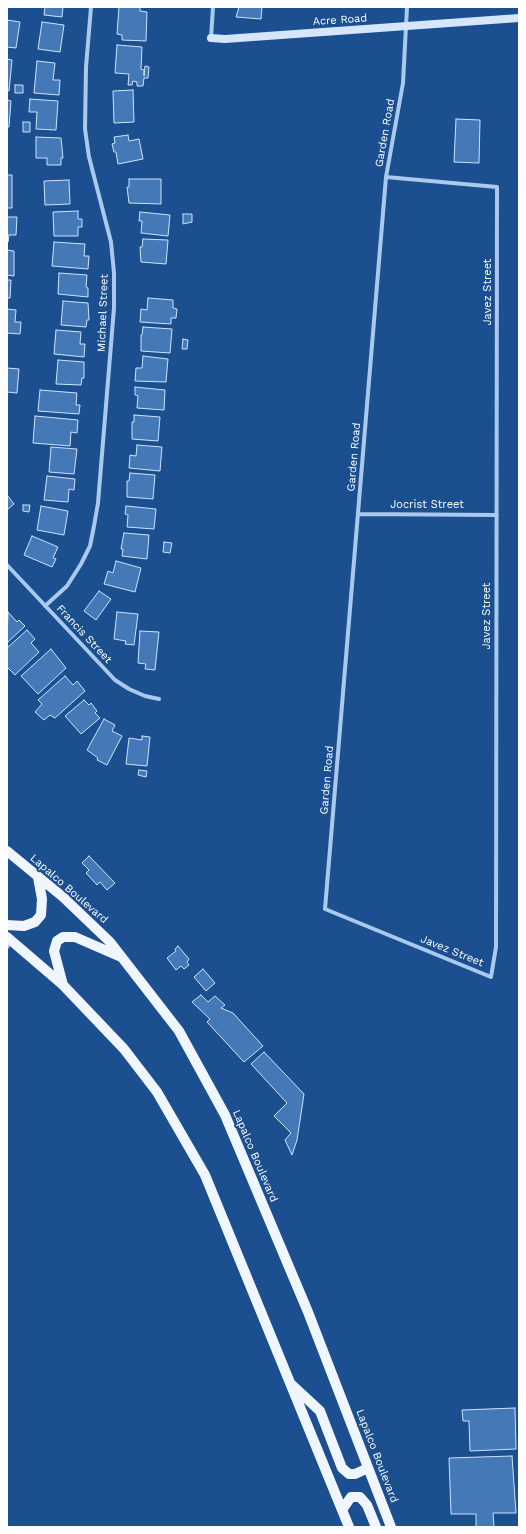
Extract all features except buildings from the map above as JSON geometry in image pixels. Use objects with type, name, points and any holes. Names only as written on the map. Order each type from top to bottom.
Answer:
[{"type":"main road","name":"Lapalco Boulevard","points":[[7,851],[105,937],[178,1031],[225,1115],[308,1312],[391,1527]]},
{"type":"main road","points":[[7,925],[24,926],[35,922],[41,915],[42,899],[38,877]]},
{"type":"main road","points":[[63,984],[54,950],[57,941],[63,937],[74,937],[122,958]]},
{"type":"main road","points":[[8,942],[63,984],[124,1049],[157,1092],[205,1176],[349,1527]]},
{"type":"main road","points":[[289,1382],[320,1411],[342,1468],[349,1474],[355,1474],[368,1468]]},
{"type":"main road","points":[[342,1510],[351,1497],[360,1497],[366,1505],[376,1527]]},
{"type":"street","name":"Michael Street","points":[[45,606],[66,586],[81,564],[90,546],[98,503],[114,308],[114,273],[111,242],[89,157],[85,129],[86,67],[91,7]]},
{"type":"street","points":[[211,38],[213,7]]},
{"type":"street","name":"Garden Road","points":[[325,909],[386,177],[403,83],[407,7]]},
{"type":"street","name":"Acre Road","points":[[211,38],[225,39],[519,18]]},
{"type":"street","name":"Javez Street","points":[[325,909],[491,977],[496,948],[497,187],[386,177]]},
{"type":"street","name":"Jocrist Street","points":[[358,514],[497,515]]},
{"type":"street","name":"Francis Street","points":[[7,565],[115,680],[129,689],[145,696],[159,699]]}]
